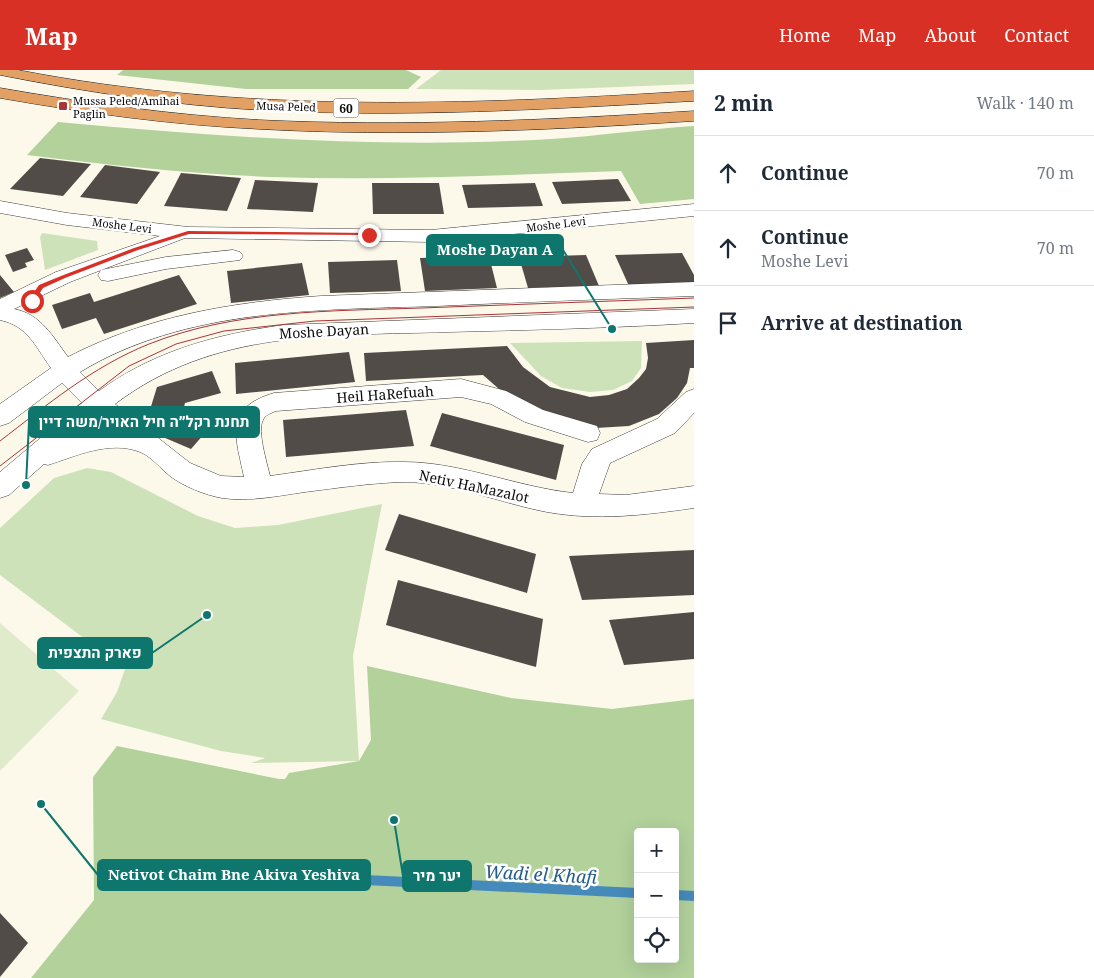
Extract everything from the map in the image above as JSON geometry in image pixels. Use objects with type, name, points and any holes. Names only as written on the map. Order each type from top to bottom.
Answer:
[{"type":"highway","points":[[46,70],[115,91]]},
{"type":"highway","name":"Musa Peled","points":[[0,71],[115,91],[221,102],[296,107],[518,106],[694,96]]},
{"type":"highway","name":"Musa Peled","points":[[0,94],[102,111],[290,127],[460,127],[694,116]]},
{"type":"street","name":"Moshe Levi","points":[[0,207],[188,233],[431,236],[694,210]]},
{"type":"street","points":[[122,255],[133,241],[133,234],[127,226]]},
{"type":"street","points":[[0,307],[29,285],[188,233],[186,261]]},
{"type":"street","points":[[106,275],[186,261],[233,256]]},
{"type":"street","points":[[29,285],[32,301],[29,312],[30,323]]},
{"type":"street","name":"Moshe Dayan","points":[[0,417],[64,370],[110,347],[168,327],[256,308],[321,303],[694,290]]},
{"type":"street","points":[[0,313],[21,317],[30,323]]},
{"type":"street","name":"Moshe Dayan","points":[[0,487],[123,386],[157,366],[204,348],[249,336],[326,329],[642,320],[694,316]]},
{"type":"street","name":"Netiv HaMazalot","points":[[30,323],[64,370],[99,405],[181,470],[200,480],[221,487],[260,488],[357,475],[404,472],[439,476],[548,501],[583,505],[626,506],[694,497]]},
{"type":"street","name":"Heil HaRefuah","points":[[260,488],[248,429],[251,416],[262,406],[274,402],[461,388],[498,397],[534,416],[588,433]]},
{"type":"street","points":[[583,505],[595,464],[601,456],[666,426],[694,398]]},
{"type":"street","name":"Netiv HaMazalot","points":[[23,469],[51,454],[84,442],[120,438],[146,444]]},
{"type":"green space","points":[[123,70],[406,70],[421,77],[408,89],[246,89],[117,75]]},
{"type":"green space","points":[[441,70],[694,70],[694,84],[541,90],[416,89]]},
{"type":"green space","points":[[58,122],[243,137],[427,143],[551,139],[694,126],[694,199],[640,204],[621,171],[403,178],[272,177],[149,169],[27,155]]},
{"type":"green space","points":[[42,233],[97,241],[98,250],[45,270],[40,237]]},
{"type":"green space","points":[[642,341],[641,368],[632,381],[613,390],[590,392],[562,388],[541,376],[510,343]]},
{"type":"green space","points":[[87,468],[111,472],[198,516],[235,528],[278,525],[382,504],[353,656],[359,761],[251,763],[265,758],[221,751],[101,719],[117,692],[125,669],[0,575],[0,528],[54,478]]},
{"type":"green space","points":[[0,623],[79,691],[0,771]]},
{"type":"green space","points":[[367,666],[511,698],[612,709],[694,699],[694,978],[31,978],[94,900],[93,777],[117,746],[279,779],[285,779],[289,773],[359,761],[371,740]]},
{"type":"building","points":[[40,158],[91,164],[63,196],[10,189]]},
{"type":"building","points":[[105,165],[160,172],[137,204],[80,197]]},
{"type":"building","points":[[181,173],[241,178],[227,211],[164,206]]},
{"type":"building","points":[[618,179],[631,201],[562,204],[552,182]]},
{"type":"building","points":[[255,180],[318,183],[313,212],[247,209]]},
{"type":"building","points":[[372,183],[439,183],[444,214],[373,214]]},
{"type":"building","points":[[535,183],[543,206],[468,208],[462,185]]},
{"type":"building","points":[[27,248],[34,260],[25,263],[27,267],[13,272],[5,255]]},
{"type":"building","points":[[682,253],[694,275],[694,284],[629,286],[615,255]]},
{"type":"building","points":[[586,255],[599,286],[528,288],[519,257]]},
{"type":"building","points":[[489,256],[497,288],[425,291],[420,258]]},
{"type":"building","points":[[397,260],[401,291],[330,293],[328,262]]},
{"type":"building","points":[[302,263],[309,295],[231,303],[227,271]]},
{"type":"building","points":[[0,275],[14,292],[0,298]]},
{"type":"building","points":[[179,275],[197,304],[104,334],[96,318],[62,329],[52,305],[90,293],[94,302]]},
{"type":"building","points":[[694,340],[694,368],[690,368],[687,383],[677,398],[659,414],[629,426],[596,428],[562,423],[507,396],[483,375],[366,381],[364,353],[507,346],[523,367],[550,387],[590,397],[609,395],[627,389],[646,369],[648,358],[646,343]]},
{"type":"building","points":[[349,352],[355,382],[236,394],[235,363]]},
{"type":"building","points":[[212,371],[221,393],[185,403],[182,414],[211,426],[191,449],[144,429],[157,387]]},
{"type":"building","points":[[406,410],[414,446],[286,457],[283,420]]},
{"type":"building","points":[[442,413],[564,445],[556,480],[430,446]]},
{"type":"building","points":[[399,514],[536,554],[527,593],[385,550]]},
{"type":"building","points":[[694,550],[694,595],[582,600],[569,556]]},
{"type":"building","points":[[398,580],[543,619],[536,667],[386,625]]},
{"type":"building","points":[[694,612],[694,659],[624,665],[609,620]]},
{"type":"building","points":[[0,913],[28,943],[0,977]]},
{"type":"waterway","name":"Wadi el Khafi","points":[[324,878],[634,893]]},
{"type":"waterway","name":"Wadi el Khafi","points":[[679,895],[694,896]]},
{"type":"tram line","points":[[0,441],[89,375],[128,353],[149,344],[215,324],[283,314],[318,312],[694,298]]},
{"type":"tram line","points":[[0,466],[129,366],[176,344],[224,331],[315,321],[694,307]]},
{"type":"place","name":"Mussa Peled/Amihai Paglin","points":[[63,106]]},
{"type":"place","name":"Moshe Dayan A","points":[[612,329]]},
{"type":"place","name":"תחנת רקל״ה חיל האויר/משה דיין","points":[[26,485]]},
{"type":"place","name":"פארק התצפית","points":[[207,615]]},
{"type":"place","name":"Netivot Chaim Bne Akiva Yeshiva","points":[[41,804]]},
{"type":"place","name":"יער מיר","points":[[394,820]]},
{"type":"route","points":[[32,301],[41,287],[63,277],[136,249],[188,233],[369,235]]}]
